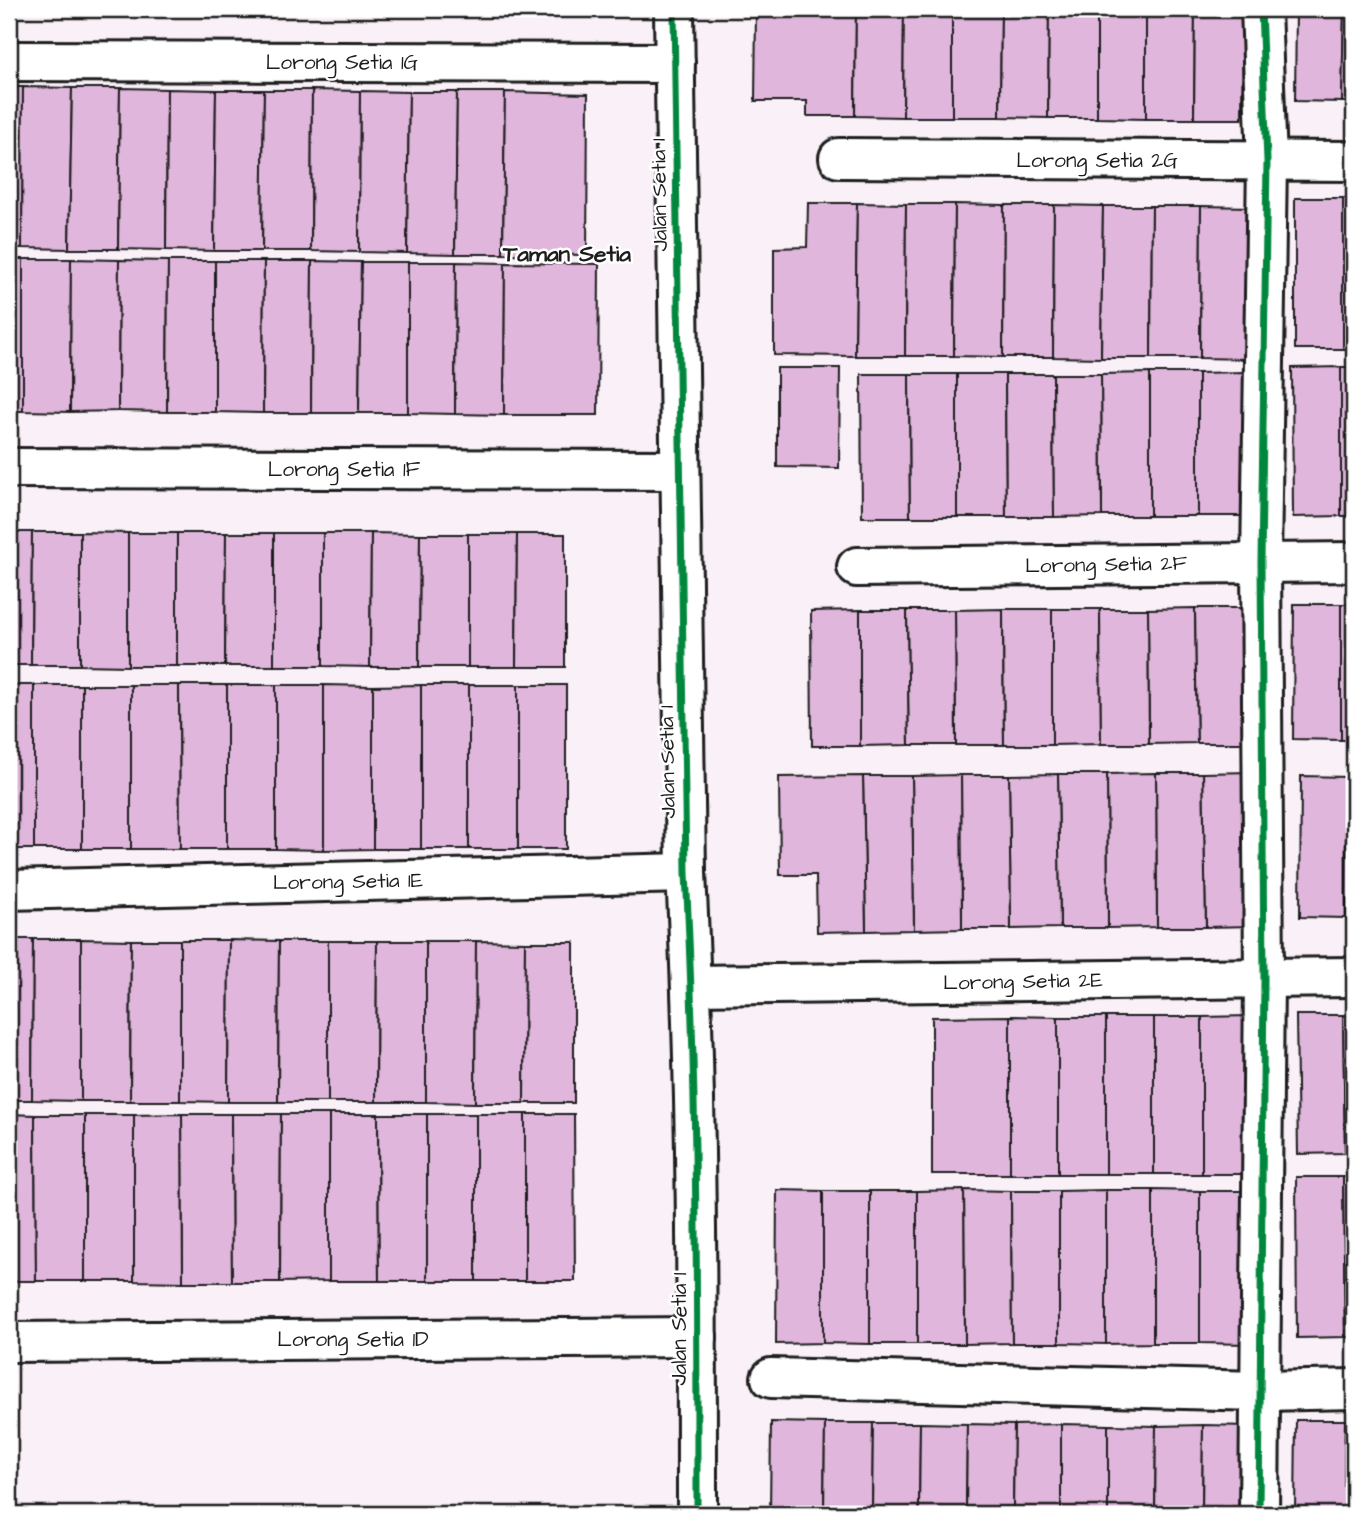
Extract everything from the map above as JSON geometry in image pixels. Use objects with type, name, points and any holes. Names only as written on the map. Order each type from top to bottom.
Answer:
[{"type":"street","name":"Jalan Setia 1","points":[[674,9],[686,873],[692,985],[697,1514]]},
{"type":"street","points":[[1259,1514],[1258,1391],[1264,978],[1261,562],[1266,161],[1261,9]]},
{"type":"street","name":"Lorong Setia 1G","points":[[9,61],[675,63]]},
{"type":"street","name":"Lorong Setia 2G","points":[[839,158],[1354,162]]},
{"type":"street","name":"Lorong Setia 1F","points":[[9,468],[680,470]]},
{"type":"street","name":"Lorong Setia 2F","points":[[857,567],[1354,562]]},
{"type":"street","name":"Lorong Setia 1E","points":[[9,890],[686,873]]},
{"type":"street","name":"Lorong Setia 2E","points":[[692,985],[1354,977]]},
{"type":"street","name":"Lorong Setia 1D","points":[[9,1342],[697,1337]]},
{"type":"street","points":[[771,1378],[1258,1391],[1354,1390]]},
{"type":"building","points":[[756,9],[856,9],[855,116],[807,116],[807,101],[755,101]]},
{"type":"building","points":[[856,9],[904,9],[903,117],[855,116]]},
{"type":"building","points":[[904,9],[952,9],[952,117],[903,117]]},
{"type":"building","points":[[952,9],[1001,9],[1000,117],[952,117]]},
{"type":"building","points":[[1001,9],[1049,9],[1048,118],[1000,117]]},
{"type":"building","points":[[1049,9],[1097,9],[1097,118],[1048,118]]},
{"type":"building","points":[[1097,9],[1146,9],[1146,119],[1097,118]]},
{"type":"building","points":[[1146,9],[1195,9],[1194,119],[1146,119]]},
{"type":"building","points":[[1195,9],[1243,9],[1242,119],[1194,119]]},
{"type":"building","points":[[1296,9],[1344,9],[1342,102],[1295,101]]},
{"type":"building","points":[[1344,9],[1354,9],[1354,102],[1342,102]]},
{"type":"building","points":[[9,87],[23,87],[22,248],[9,248]]},
{"type":"building","points":[[23,87],[72,88],[69,249],[22,248]]},
{"type":"building","points":[[72,88],[120,88],[118,249],[69,249]]},
{"type":"building","points":[[120,88],[167,89],[166,250],[118,249]]},
{"type":"building","points":[[167,89],[216,90],[214,251],[166,250]]},
{"type":"building","points":[[216,90],[264,90],[262,251],[214,251]]},
{"type":"building","points":[[264,90],[312,90],[311,251],[262,251]]},
{"type":"building","points":[[312,90],[360,91],[359,252],[311,251]]},
{"type":"building","points":[[360,91],[409,92],[407,253],[359,252]]},
{"type":"building","points":[[409,92],[457,92],[455,254],[407,253]]},
{"type":"building","points":[[457,92],[505,92],[503,254],[455,254]]},
{"type":"building","points":[[505,92],[588,94],[587,255],[503,254]]},
{"type":"building","points":[[1295,198],[1343,198],[1343,349],[1295,349]]},
{"type":"building","points":[[1343,198],[1354,198],[1354,349],[1343,349]]},
{"type":"building","points":[[808,203],[857,203],[855,356],[774,355],[774,248],[807,247]]},
{"type":"building","points":[[857,203],[906,204],[905,356],[855,356]]},
{"type":"building","points":[[906,204],[955,204],[954,356],[905,356]]},
{"type":"building","points":[[955,204],[1004,205],[1003,357],[954,356]]},
{"type":"building","points":[[1004,205],[1054,205],[1053,357],[1003,357]]},
{"type":"building","points":[[1054,205],[1103,206],[1101,358],[1053,357]]},
{"type":"building","points":[[1103,206],[1152,206],[1151,358],[1101,358]]},
{"type":"building","points":[[1152,206],[1201,206],[1200,358],[1151,358]]},
{"type":"building","points":[[1201,206],[1250,207],[1249,359],[1200,358]]},
{"type":"building","points":[[9,259],[23,259],[23,411],[9,411]]},
{"type":"building","points":[[23,259],[71,259],[70,412],[23,411]]},
{"type":"building","points":[[71,259],[119,260],[118,411],[70,412]]},
{"type":"building","points":[[119,260],[168,261],[167,412],[118,411]]},
{"type":"building","points":[[168,261],[215,261],[215,412],[167,412]]},
{"type":"building","points":[[215,261],[264,261],[263,413],[215,412]]},
{"type":"building","points":[[264,261],[312,261],[311,413],[263,413]]},
{"type":"building","points":[[312,261],[361,262],[359,413],[311,413]]},
{"type":"building","points":[[361,262],[408,262],[408,413],[359,413]]},
{"type":"building","points":[[408,262],[456,262],[455,414],[408,413]]},
{"type":"building","points":[[456,262],[505,263],[504,415],[455,414]]},
{"type":"building","points":[[505,263],[599,264],[598,415],[504,415]]},
{"type":"building","points":[[1341,367],[1354,367],[1354,516],[1341,516]]},
{"type":"building","points":[[1341,367],[1341,516],[1293,517],[1292,368]]},
{"type":"building","points":[[777,368],[840,368],[839,468],[777,467]]},
{"type":"building","points":[[1246,372],[1246,516],[1198,516],[1198,373]]},
{"type":"building","points":[[1150,373],[1150,516],[1102,516],[1101,374]]},
{"type":"building","points":[[1150,373],[1198,373],[1198,516],[1150,516]]},
{"type":"building","points":[[861,374],[909,374],[910,517],[862,517]]},
{"type":"building","points":[[909,374],[957,374],[957,517],[910,517]]},
{"type":"building","points":[[957,374],[1005,374],[1006,517],[957,517]]},
{"type":"building","points":[[1005,374],[1053,374],[1054,517],[1006,517]]},
{"type":"building","points":[[1053,374],[1101,374],[1102,516],[1054,517]]},
{"type":"building","points":[[9,532],[32,532],[31,665],[9,665]]},
{"type":"building","points":[[32,532],[80,532],[80,665],[31,665]]},
{"type":"building","points":[[80,532],[128,533],[128,666],[80,665]]},
{"type":"building","points":[[128,533],[177,533],[177,666],[128,666]]},
{"type":"building","points":[[177,533],[226,533],[225,666],[177,666]]},
{"type":"building","points":[[226,533],[274,533],[274,666],[225,666]]},
{"type":"building","points":[[274,533],[323,533],[323,666],[274,666]]},
{"type":"building","points":[[323,533],[371,533],[370,667],[323,666]]},
{"type":"building","points":[[371,533],[420,534],[419,667],[370,667]]},
{"type":"building","points":[[420,534],[468,534],[468,667],[419,667]]},
{"type":"building","points":[[468,534],[517,534],[516,667],[468,667]]},
{"type":"building","points":[[517,534],[565,534],[565,667],[516,667]]},
{"type":"building","points":[[1294,604],[1341,604],[1341,740],[1293,739]]},
{"type":"building","points":[[1341,604],[1354,604],[1354,740],[1341,740]]},
{"type":"building","points":[[1195,608],[1197,743],[1149,744],[1148,609]]},
{"type":"building","points":[[1195,608],[1244,608],[1244,743],[1197,743]]},
{"type":"building","points":[[1003,609],[1004,745],[956,745],[955,610]]},
{"type":"building","points":[[1003,609],[1052,609],[1052,745],[1004,745]]},
{"type":"building","points":[[1052,609],[1100,609],[1101,744],[1052,745]]},
{"type":"building","points":[[1100,609],[1148,609],[1149,744],[1101,744]]},
{"type":"building","points":[[860,610],[860,746],[812,746],[811,611]]},
{"type":"building","points":[[860,610],[907,610],[909,745],[860,746]]},
{"type":"building","points":[[907,610],[955,610],[956,745],[909,745]]},
{"type":"building","points":[[9,685],[34,685],[34,849],[9,849]]},
{"type":"building","points":[[34,685],[82,685],[82,849],[34,849]]},
{"type":"building","points":[[82,685],[131,685],[131,849],[82,849]]},
{"type":"building","points":[[131,685],[179,685],[180,849],[131,849]]},
{"type":"building","points":[[179,685],[227,685],[227,849],[180,849]]},
{"type":"building","points":[[227,685],[276,685],[276,849],[227,849]]},
{"type":"building","points":[[276,685],[324,685],[324,850],[276,849]]},
{"type":"building","points":[[324,685],[373,686],[373,849],[324,850]]},
{"type":"building","points":[[421,685],[469,685],[469,849],[421,849]]},
{"type":"building","points":[[421,685],[421,849],[373,849],[373,686]]},
{"type":"building","points":[[469,685],[518,685],[518,849],[469,849]]},
{"type":"building","points":[[518,685],[566,685],[566,849],[518,849]]},
{"type":"building","points":[[1252,772],[1254,926],[1206,927],[1203,773]]},
{"type":"building","points":[[1156,773],[1203,773],[1206,927],[1157,927]]},
{"type":"building","points":[[1156,773],[1157,927],[1108,928],[1107,774]]},
{"type":"building","points":[[1058,774],[1107,774],[1108,928],[1060,928]]},
{"type":"building","points":[[1058,774],[1060,928],[1011,929],[1009,775]]},
{"type":"building","points":[[961,775],[1009,775],[1011,929],[962,929]]},
{"type":"building","points":[[961,775],[962,929],[914,930],[912,776]]},
{"type":"building","points":[[863,776],[912,776],[914,930],[866,931]]},
{"type":"building","points":[[863,776],[866,931],[817,932],[816,875],[780,875],[779,777]]},
{"type":"building","points":[[1301,776],[1347,777],[1346,918],[1300,917]]},
{"type":"building","points":[[1347,777],[1354,777],[1354,918],[1346,918]]},
{"type":"building","points":[[9,939],[33,939],[32,1100],[9,1100]]},
{"type":"building","points":[[33,939],[81,939],[81,1101],[32,1100]]},
{"type":"building","points":[[81,939],[131,940],[130,1101],[81,1101]]},
{"type":"building","points":[[131,940],[180,940],[180,1101],[130,1101]]},
{"type":"building","points":[[180,940],[229,940],[228,1102],[180,1101]]},
{"type":"building","points":[[229,940],[279,941],[278,1102],[228,1102]]},
{"type":"building","points":[[279,941],[328,941],[328,1102],[278,1102]]},
{"type":"building","points":[[328,941],[377,941],[376,1102],[328,1102]]},
{"type":"building","points":[[377,941],[426,941],[426,1102],[376,1102]]},
{"type":"building","points":[[426,941],[476,941],[475,1103],[426,1102]]},
{"type":"building","points":[[476,941],[525,942],[524,1103],[475,1103]]},
{"type":"building","points":[[525,942],[574,942],[574,1103],[524,1103]]},
{"type":"building","points":[[1296,1015],[1343,1015],[1345,1153],[1298,1154]]},
{"type":"building","points":[[1343,1015],[1354,1015],[1354,1153],[1345,1153]]},
{"type":"building","points":[[1010,1016],[1010,1174],[932,1174],[932,1017]]},
{"type":"building","points":[[1010,1016],[1058,1017],[1058,1174],[1010,1174]]},
{"type":"building","points":[[1250,1016],[1251,1174],[1202,1174],[1202,1017]]},
{"type":"building","points":[[1058,1017],[1106,1017],[1106,1174],[1058,1174]]},
{"type":"building","points":[[1106,1017],[1154,1017],[1154,1174],[1106,1174]]},
{"type":"building","points":[[1154,1017],[1202,1017],[1202,1174],[1154,1174]]},
{"type":"building","points":[[9,1114],[35,1115],[36,1281],[9,1281]]},
{"type":"building","points":[[182,1114],[231,1114],[232,1282],[183,1282]]},
{"type":"building","points":[[182,1114],[183,1282],[134,1281],[134,1115]]},
{"type":"building","points":[[231,1114],[281,1114],[280,1282],[232,1282]]},
{"type":"building","points":[[281,1114],[329,1114],[329,1281],[280,1282]]},
{"type":"building","points":[[329,1114],[378,1114],[379,1281],[329,1281]]},
{"type":"building","points":[[378,1114],[427,1114],[427,1281],[379,1281]]},
{"type":"building","points":[[427,1114],[476,1114],[476,1281],[427,1281]]},
{"type":"building","points":[[476,1114],[525,1114],[525,1281],[476,1281]]},
{"type":"building","points":[[525,1114],[574,1114],[575,1281],[525,1281]]},
{"type":"building","points":[[35,1115],[85,1115],[85,1281],[36,1281]]},
{"type":"building","points":[[85,1115],[134,1115],[134,1281],[85,1281]]},
{"type":"building","points":[[1296,1177],[1343,1177],[1345,1337],[1297,1338]]},
{"type":"building","points":[[1343,1177],[1354,1177],[1354,1337],[1345,1337]]},
{"type":"building","points":[[777,1190],[823,1191],[823,1343],[776,1344]]},
{"type":"building","points":[[964,1190],[1011,1191],[1012,1343],[965,1344]]},
{"type":"building","points":[[964,1190],[965,1344],[917,1344],[917,1191]]},
{"type":"building","points":[[1106,1190],[1153,1190],[1153,1343],[1106,1344]]},
{"type":"building","points":[[1106,1190],[1106,1344],[1059,1343],[1059,1191]]},
{"type":"building","points":[[1153,1190],[1200,1191],[1200,1343],[1153,1343]]},
{"type":"building","points":[[823,1191],[870,1191],[870,1344],[823,1343]]},
{"type":"building","points":[[870,1191],[917,1191],[917,1344],[870,1344]]},
{"type":"building","points":[[1011,1191],[1059,1191],[1059,1343],[1012,1343]]},
{"type":"building","points":[[1200,1191],[1247,1191],[1247,1344],[1200,1343]]},
{"type":"building","points":[[1296,1420],[1345,1420],[1344,1514],[1295,1514]]},
{"type":"building","points":[[1345,1420],[1354,1420],[1354,1514],[1344,1514]]},
{"type":"building","points":[[771,1422],[825,1423],[824,1514],[770,1514]]},
{"type":"building","points":[[825,1423],[873,1423],[872,1514],[824,1514]]},
{"type":"building","points":[[873,1423],[920,1423],[919,1514],[872,1514]]},
{"type":"building","points":[[920,1423],[967,1424],[966,1514],[919,1514]]},
{"type":"building","points":[[967,1424],[1014,1425],[1013,1514],[966,1514]]},
{"type":"building","points":[[1061,1424],[1061,1514],[1013,1514],[1014,1425]]},
{"type":"building","points":[[1061,1424],[1108,1425],[1108,1514],[1061,1514]]},
{"type":"building","points":[[1108,1425],[1156,1426],[1155,1514],[1108,1514]]},
{"type":"building","points":[[1203,1425],[1202,1514],[1155,1514],[1156,1426]]},
{"type":"building","points":[[1203,1425],[1250,1426],[1249,1514],[1202,1514]]},
{"type":"cycle path","points":[[674,9],[686,873],[696,1194],[697,1514]]},
{"type":"cycle path","points":[[1259,1514],[1264,978],[1261,562],[1267,161],[1261,9]]},
{"type":"district","name":"Taman Setia","points":[[567,253]]}]
